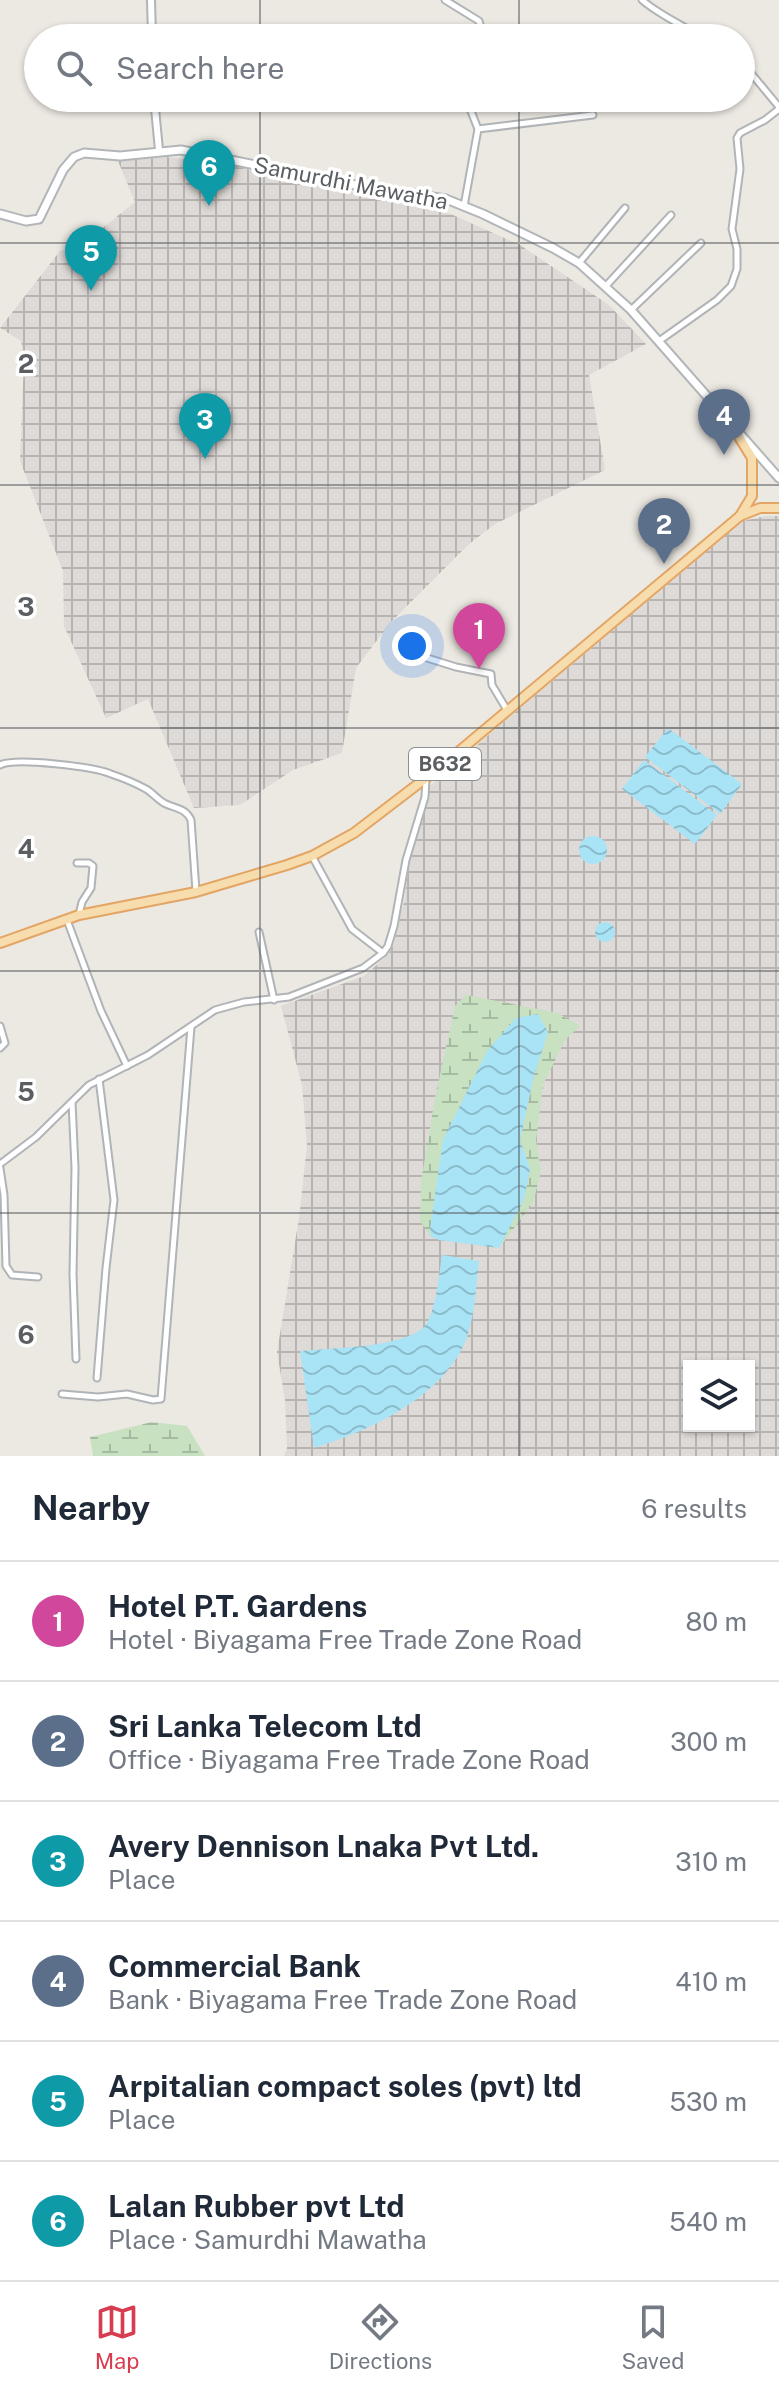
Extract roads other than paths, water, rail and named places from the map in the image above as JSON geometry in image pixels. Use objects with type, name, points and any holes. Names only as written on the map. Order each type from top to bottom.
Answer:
[{"type":"main road","name":"Samurdhi Mawatha","points":[[0,214],[26,221],[39,219],[63,170],[74,157],[84,153],[120,156],[159,150],[181,150],[365,187],[446,199],[530,236],[579,263],[631,310],[779,478]]},
{"type":"main road","points":[[731,424],[752,458],[752,496],[740,516]]},
{"type":"main road","name":"B632","points":[[0,943],[79,915],[196,892],[312,856],[354,833],[427,778],[740,516],[760,508],[779,508]]},
{"type":"street","points":[[151,0],[152,24]]},
{"type":"street","points":[[445,0],[480,24]]},
{"type":"street","points":[[642,0],[654,10],[682,24]]},
{"type":"street","points":[[659,341],[717,300],[731,286],[737,269],[737,249],[732,229],[740,169],[737,138],[779,108],[755,78]]},
{"type":"street","points":[[155,112],[159,150]]},
{"type":"street","points":[[464,206],[478,129],[471,112]]},
{"type":"street","points":[[478,129],[593,115]]},
{"type":"street","points":[[579,263],[625,208]]},
{"type":"street","points":[[605,287],[671,215]]},
{"type":"street","points":[[631,310],[701,243]]},
{"type":"street","points":[[408,652],[491,674],[492,685],[507,711]]},
{"type":"street","points":[[0,765],[21,762],[107,772],[146,789],[166,804],[181,807],[191,820],[196,892]]},
{"type":"street","points":[[38,1277],[12,1275],[6,1266],[0,1166],[99,1079],[127,1066],[215,1010],[229,1005],[289,997],[349,975],[383,953],[394,926],[406,860],[425,797],[427,778]]},
{"type":"street","points":[[312,856],[352,929],[383,953]]},
{"type":"street","points":[[77,863],[93,866],[91,888],[82,902],[79,915]]},
{"type":"street","points":[[67,920],[101,1011],[127,1066]]},
{"type":"street","points":[[259,932],[274,1000]]},
{"type":"street","points":[[0,1026],[5,1043],[0,1048]]},
{"type":"street","points":[[62,1394],[98,1397],[127,1394],[161,1399],[191,1027]]},
{"type":"street","points":[[97,1378],[114,1200],[99,1079]]},
{"type":"street","points":[[72,1101],[76,1359]]},
{"type":"water","points":[[668,728],[742,784],[720,814],[645,757]]},
{"type":"water","points":[[644,760],[717,815],[695,844],[622,789]]},
{"type":"water","points":[[593,836],[603,840],[607,850],[603,860],[593,864],[583,860],[579,850],[583,840]]},
{"type":"water","points":[[605,922],[612,925],[615,932],[612,939],[605,942],[598,939],[595,932],[598,925]]},
{"type":"water","points":[[538,1014],[548,1032],[534,1076],[520,1140],[530,1169],[524,1199],[499,1248],[431,1237],[443,1140],[487,1051],[516,1018]]},
{"type":"water","points":[[442,1255],[479,1261],[471,1321],[466,1340],[455,1360],[440,1379],[402,1409],[358,1432],[314,1448],[300,1351],[382,1343],[412,1335],[423,1328],[434,1304]]},
{"type":"place","name":"Lalan Rubber pvt Ltd","points":[[209,206]]},
{"type":"place","name":"Arpitalian compact soles (pvt) ltd","points":[[91,291]]},
{"type":"place","name":"Commercial Bank","points":[[724,455]]},
{"type":"place","name":"Avery Dennison Lnaka Pvt Ltd.","points":[[205,459]]},
{"type":"place","name":"Sri Lanka Telecom Ltd","points":[[664,564]]},
{"type":"place","name":"Hotel P.T. Gardens","points":[[479,669]]}]
